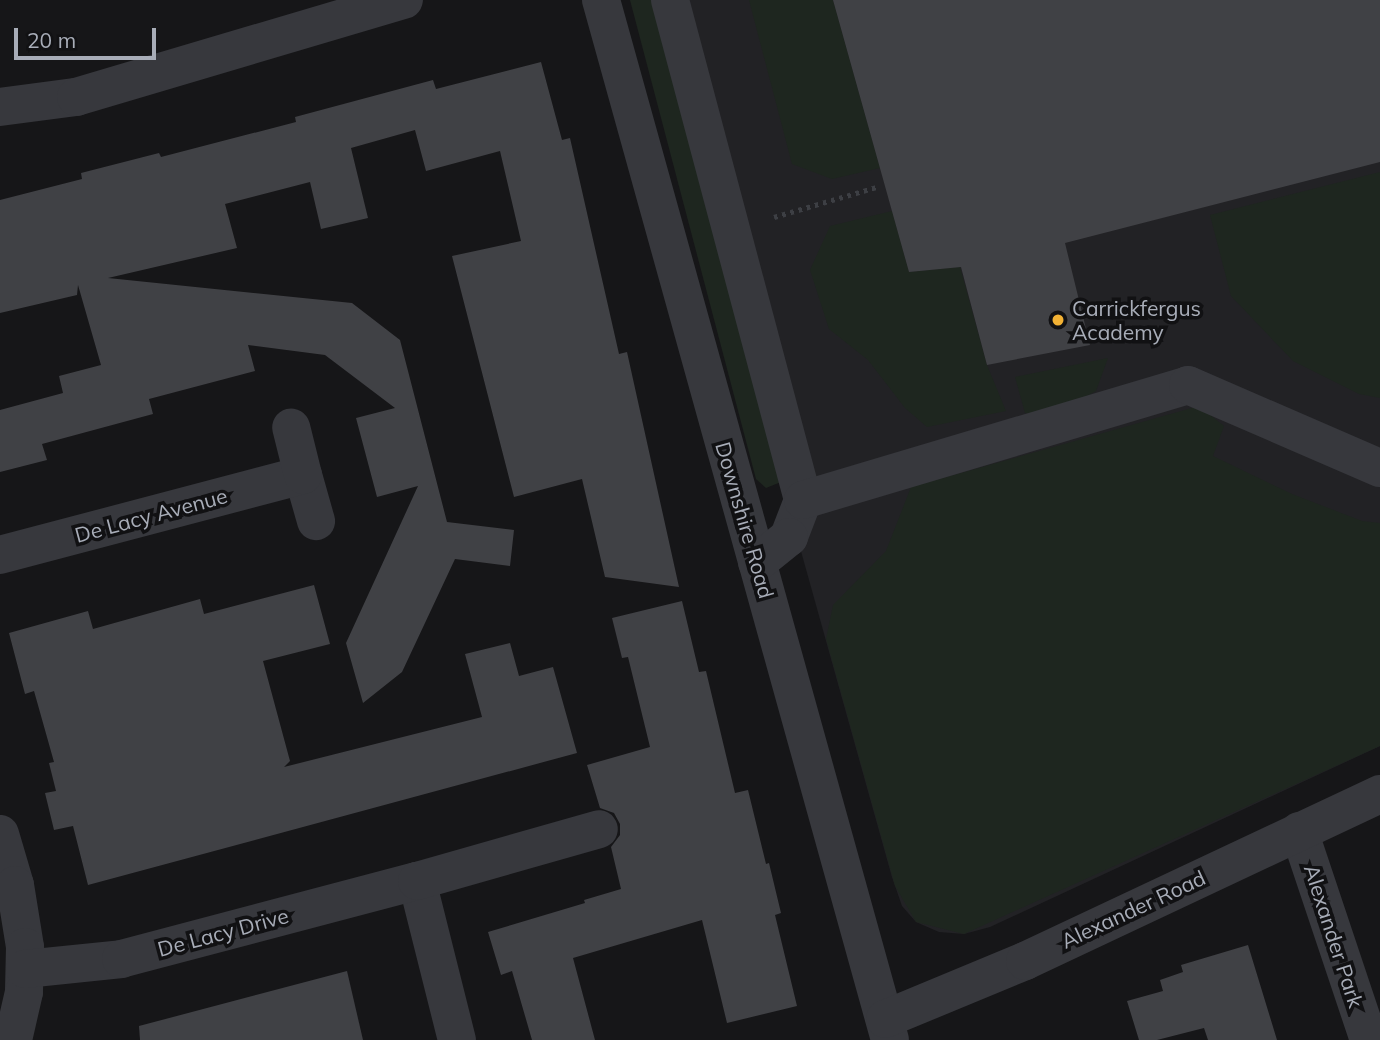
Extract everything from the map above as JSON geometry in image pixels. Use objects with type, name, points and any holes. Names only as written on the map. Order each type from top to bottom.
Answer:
[{"type":"street","points":[[0,107],[76,97],[404,0]]},
{"type":"street","name":"Downshire Road","points":[[601,0],[887,1030]]},
{"type":"street","points":[[670,0],[803,500],[789,537],[757,563]]},
{"type":"street","points":[[803,500],[1188,385],[1380,468]]},
{"type":"street","points":[[291,427],[316,521]]},
{"type":"street","name":"De Lacy Avenue","points":[[0,555],[303,475]]},
{"type":"street","name":"Alexander Road","points":[[887,1030],[1026,961],[1380,794]]},
{"type":"street","name":"De Lacy Drive","points":[[25,969],[121,959],[418,881],[599,829]]},
{"type":"street","name":"Alexander Park","points":[[1299,831],[1369,1040]]},
{"type":"street","points":[[0,834],[21,916],[25,969],[19,1018],[13,1040]]},
{"type":"street","points":[[418,881],[457,1040]]},
{"type":"path","points":[[774,217],[880,186]]},
{"type":"shaded area","points":[[630,0],[665,0],[781,482],[766,488],[756,479]]},
{"type":"shaded area","name":"Carrickfergus Academy","points":[[647,0],[1380,0],[1380,746],[990,927],[964,934],[939,932],[916,922],[902,906],[892,877]]},
{"type":"shaded area","points":[[749,0],[833,0],[880,168],[832,179],[792,164]]},
{"type":"shaded area","points":[[1380,172],[1380,398],[1359,394],[1293,361],[1231,296],[1210,215]]},
{"type":"shaded area","points":[[892,211],[909,272],[960,267],[987,365],[1006,411],[927,427],[905,408],[868,360],[829,329],[810,270],[830,226]]},
{"type":"shaded area","points":[[1108,358],[1096,391],[1048,417],[1025,413],[1015,377]]},
{"type":"shaded area","points":[[1199,406],[1224,426],[1213,456],[1292,494],[1362,521],[1380,523],[1380,746],[964,934],[916,922],[895,886],[826,639],[833,605],[886,551],[911,487]]},
{"type":"building","points":[[833,0],[1380,0],[1380,162],[1065,243],[1090,345],[987,365],[961,267],[909,272]]},
{"type":"building","points":[[541,62],[562,140],[570,138],[619,354],[627,352],[679,587],[605,577],[582,479],[514,497],[452,256],[521,241],[500,151],[426,171],[415,130],[351,148],[368,218],[321,229],[310,182],[225,204],[237,248],[108,278],[352,303],[400,340],[447,522],[514,530],[510,566],[455,559],[402,672],[363,703],[346,643],[418,486],[377,497],[356,418],[395,408],[325,355],[248,345],[255,371],[149,399],[153,414],[42,444],[47,460],[0,472],[0,410],[63,393],[59,376],[101,365],[78,285],[77,295],[0,313],[0,200],[82,179],[81,173],[159,153],[161,157],[296,122],[295,117],[433,80],[436,89]]},
{"type":"building","points":[[314,585],[330,644],[263,661],[290,761],[284,767],[482,717],[465,654],[510,643],[519,676],[553,667],[577,753],[88,885],[73,826],[54,830],[45,793],[56,791],[49,763],[54,762],[34,691],[25,694],[9,633],[88,611],[93,629],[200,599],[204,614]]},
{"type":"building","points":[[682,601],[699,672],[706,671],[735,793],[748,790],[766,864],[769,863],[781,913],[775,915],[797,1006],[727,1023],[702,920],[573,958],[595,1040],[532,1040],[512,971],[501,975],[488,932],[585,903],[584,900],[621,889],[611,847],[620,835],[620,824],[614,813],[600,808],[587,765],[650,747],[628,657],[622,658],[612,618]]},
{"type":"building","points":[[1248,945],[1277,1040],[1208,1040],[1204,1028],[1157,1040],[1139,1040],[1127,1001],[1163,991],[1160,980],[1183,972],[1181,965]]},
{"type":"building","points":[[347,971],[363,1040],[140,1040],[139,1026]]},
{"type":"place","name":"Carrickfergus Academy","points":[[1058,320]]}]
